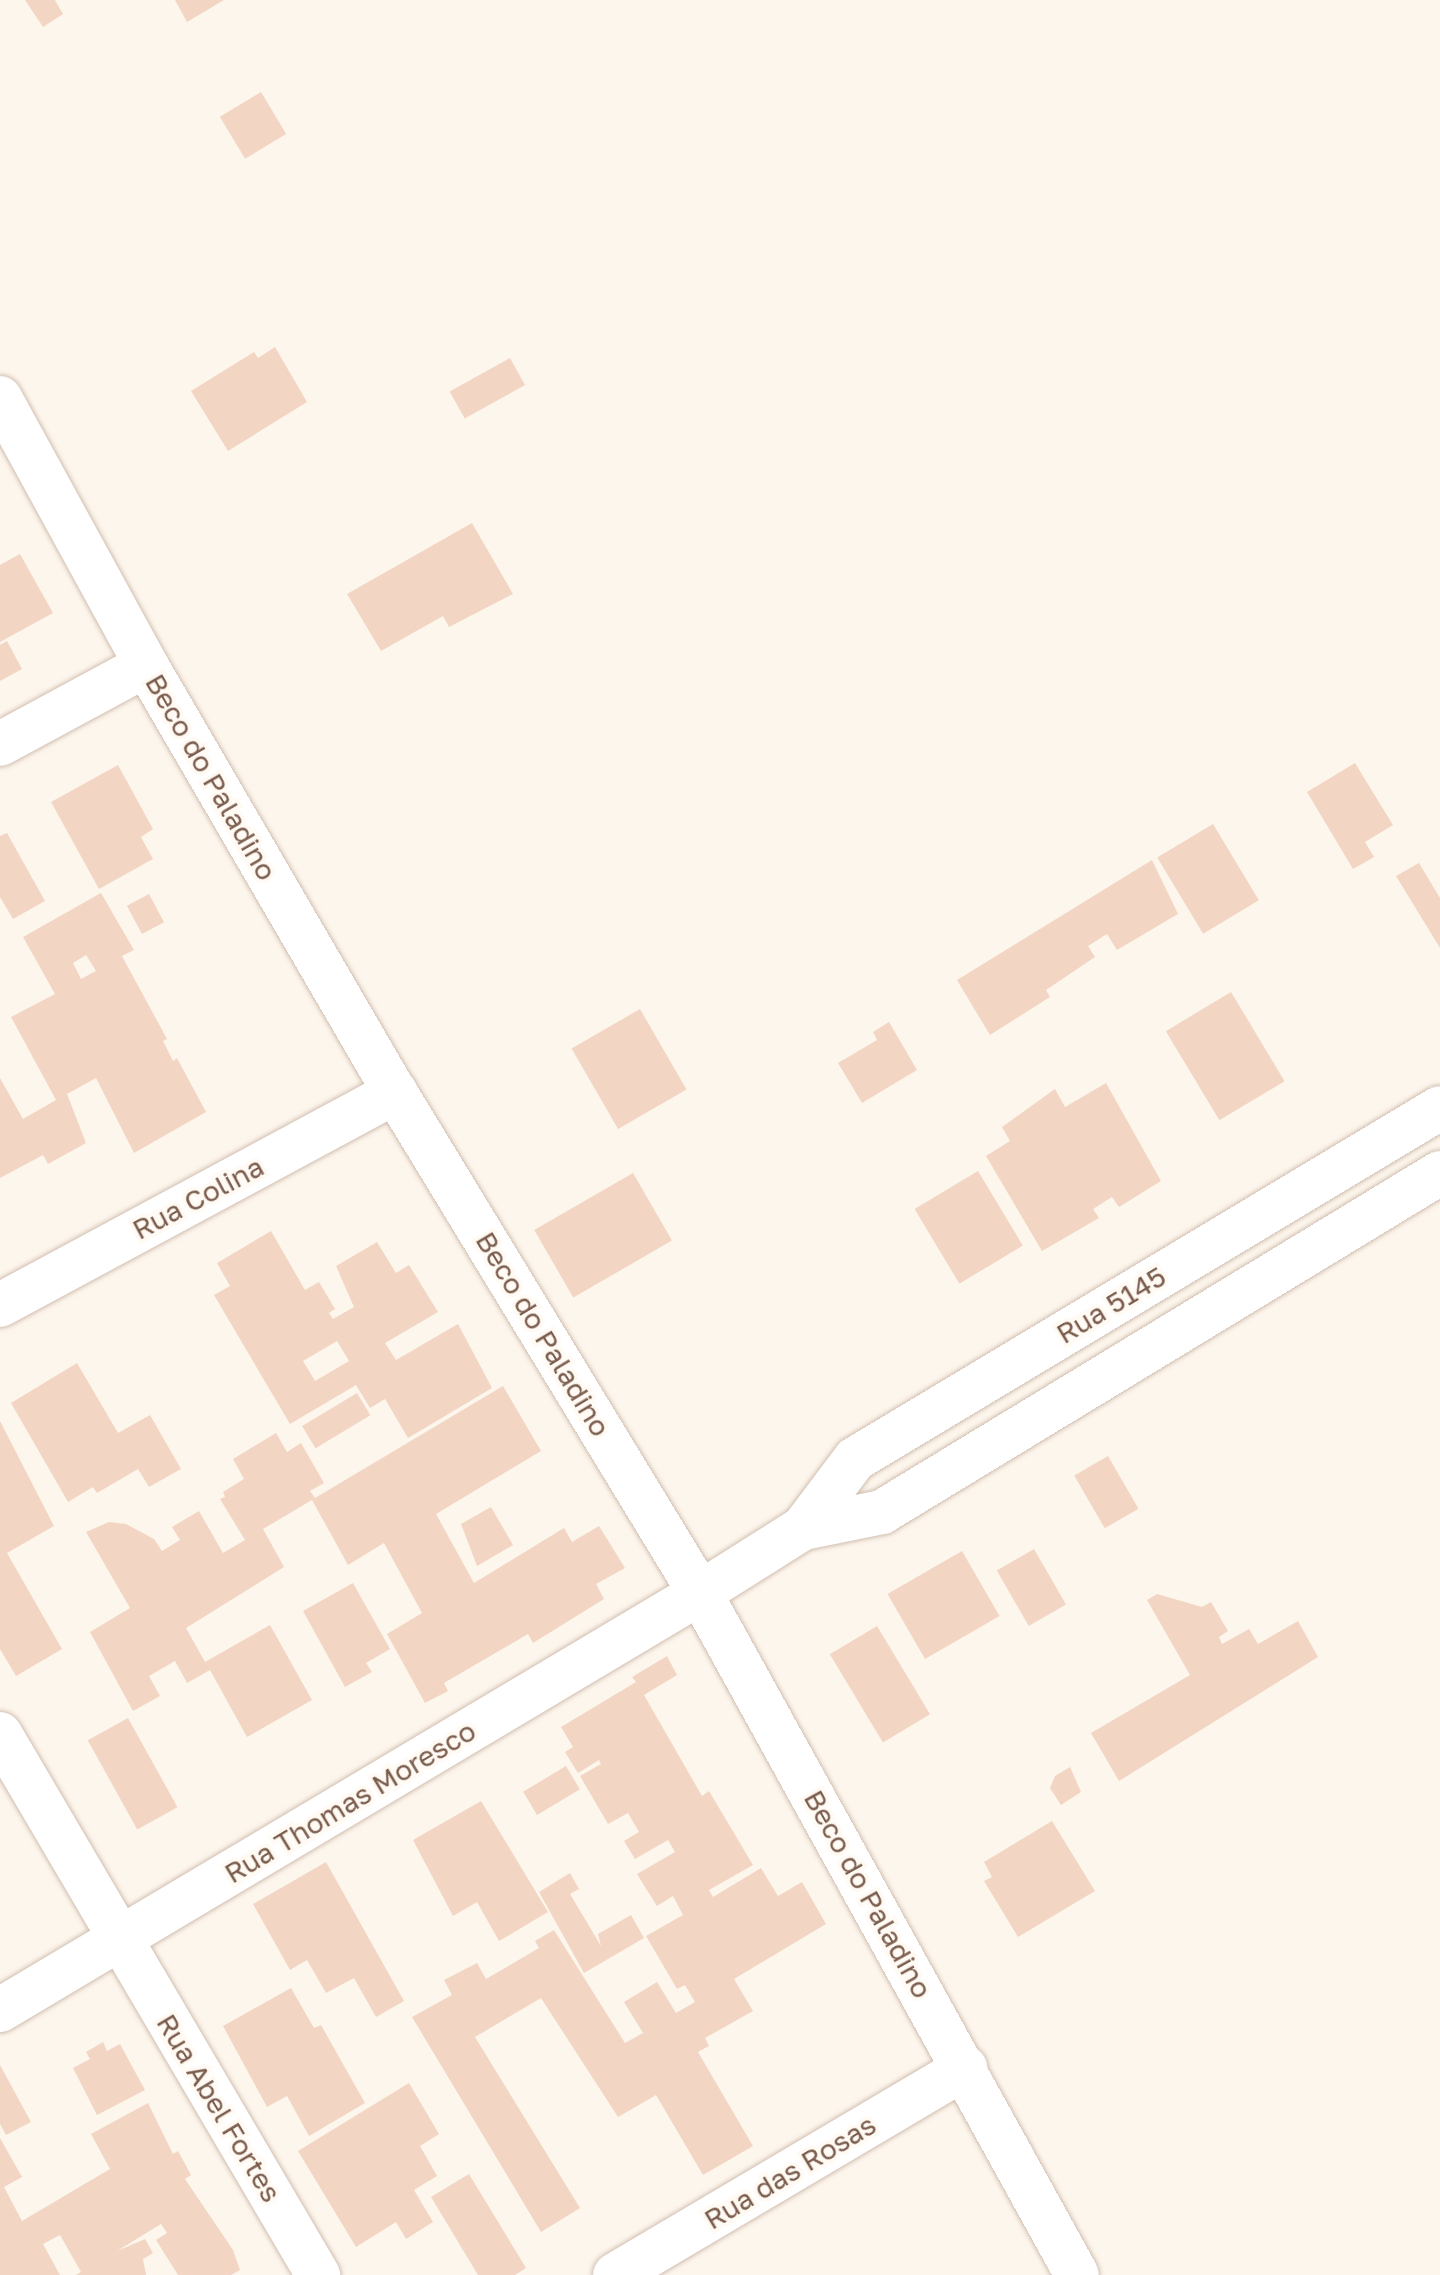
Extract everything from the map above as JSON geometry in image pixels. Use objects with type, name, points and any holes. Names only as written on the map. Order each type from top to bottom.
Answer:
[{"type":"street","name":"Beco do Paladino","points":[[0,398],[146,665],[395,1092],[700,1593],[1077,2275]]},
{"type":"street","points":[[0,744],[146,665]]},
{"type":"street","name":"Rua Colina","points":[[0,1305],[395,1092]]},
{"type":"street","name":"Rua 5145","points":[[700,1593],[803,1528],[855,1459],[1440,1108]]},
{"type":"street","points":[[1401,1131],[1435,1175]]},
{"type":"street","name":"Rua 5145","points":[[803,1528],[882,1512],[1435,1175]]},
{"type":"street","name":"Rua Thomas Moresco","points":[[0,2010],[700,1593]]},
{"type":"street","name":"Rua Abel Fortes","points":[[0,1734],[318,2275]]},
{"type":"street","name":"Rua das Rosas","points":[[615,2275],[965,2068]]},
{"type":"building","points":[[25,0],[55,0],[63,14],[43,27]]},
{"type":"building","points":[[175,0],[224,0],[187,22]]},
{"type":"building","points":[[261,92],[286,134],[245,159],[220,117]]},
{"type":"building","points":[[275,347],[307,402],[228,451],[191,391],[254,352],[258,358]]},
{"type":"building","points":[[510,358],[525,385],[465,419],[450,391]]},
{"type":"building","points":[[472,523],[513,594],[449,627],[443,616],[381,651],[347,594]]},
{"type":"building","points":[[20,554],[53,613],[0,642],[0,565]]},
{"type":"building","points":[[7,641],[22,669],[0,681],[0,645]]},
{"type":"building","points":[[1355,763],[1393,825],[1365,842],[1374,857],[1353,869],[1307,792]]},
{"type":"building","points":[[118,765],[153,829],[141,837],[153,859],[99,889],[51,802]]},
{"type":"building","points":[[1213,824],[1259,900],[1203,934],[1157,857]]},
{"type":"building","points":[[7,833],[45,901],[13,919],[0,897],[0,836]]},
{"type":"building","points":[[1152,860],[1178,914],[1117,950],[1107,934],[1088,946],[1095,957],[1046,990],[1050,997],[990,1035],[957,980]]},
{"type":"building","points":[[1419,863],[1440,898],[1440,948],[1396,876]]},
{"type":"building","points":[[101,893],[134,950],[122,956],[167,1039],[163,1041],[173,1061],[177,1058],[206,1112],[134,1153],[96,1078],[67,1094],[86,1143],[48,1164],[43,1155],[0,1178],[0,1078],[23,1119],[56,1100],[11,1017],[55,994],[23,937]],"holes":[[[86,955],[96,971],[81,979],[73,963]]]},
{"type":"building","points":[[149,894],[164,922],[142,934],[127,906]]},
{"type":"building","points":[[1231,992],[1285,1081],[1219,1120],[1166,1031]]},
{"type":"building","points":[[640,1009],[686,1090],[618,1129],[572,1048]]},
{"type":"building","points":[[889,1022],[917,1070],[862,1103],[838,1063],[877,1040],[873,1032]]},
{"type":"building","points":[[1106,1083],[1161,1181],[1119,1207],[1112,1197],[1093,1209],[1099,1218],[1042,1251],[986,1156],[1010,1141],[1002,1127],[1055,1089],[1065,1107]]},
{"type":"building","points":[[978,1171],[1023,1246],[959,1284],[915,1209]]},
{"type":"building","points":[[633,1173],[672,1241],[573,1298],[534,1230]]},
{"type":"building","points":[[271,1231],[305,1290],[319,1282],[335,1309],[329,1313],[333,1319],[354,1307],[336,1266],[377,1242],[396,1273],[409,1265],[438,1312],[385,1343],[396,1360],[458,1324],[492,1388],[408,1438],[385,1399],[370,1408],[356,1385],[290,1424],[214,1295],[230,1286],[217,1263]],"holes":[[[337,1341],[349,1361],[315,1381],[303,1361]]]},
{"type":"building","points":[[77,1363],[118,1433],[150,1415],[181,1469],[149,1487],[138,1469],[97,1493],[93,1487],[68,1502],[11,1403]]},
{"type":"building","points":[[503,1386],[541,1451],[436,1514],[474,1583],[564,1528],[572,1542],[599,1526],[625,1568],[596,1584],[604,1599],[533,1643],[528,1634],[444,1683],[448,1691],[425,1703],[387,1634],[422,1613],[384,1543],[348,1565],[312,1500],[263,1529],[284,1567],[186,1628],[205,1662],[270,1625],[312,1700],[247,1737],[210,1670],[187,1683],[175,1661],[149,1676],[160,1696],[133,1711],[90,1632],[130,1608],[86,1532],[109,1522],[126,1524],[154,1539],[162,1551],[180,1540],[172,1527],[199,1511],[223,1553],[245,1540],[220,1499],[225,1497],[223,1492],[244,1479],[233,1459],[276,1433],[287,1452],[301,1443],[324,1483],[310,1491],[315,1498]]},
{"type":"building","points":[[357,1393],[370,1415],[316,1448],[302,1426]]},
{"type":"building","points":[[0,1421],[54,1526],[7,1553],[62,1649],[16,1676],[0,1649]]},
{"type":"building","points":[[1108,1456],[1138,1509],[1105,1528],[1074,1476]]},
{"type":"building","points":[[491,1507],[513,1545],[477,1566],[461,1524]]},
{"type":"building","points":[[1034,1549],[1066,1604],[1029,1626],[997,1570]]},
{"type":"building","points":[[962,1551],[999,1616],[925,1659],[888,1594]]},
{"type":"building","points":[[353,1583],[390,1649],[366,1663],[372,1672],[345,1687],[303,1611]]},
{"type":"building","points":[[1157,1594],[1202,1607],[1211,1602],[1228,1631],[1219,1637],[1222,1644],[1249,1629],[1258,1644],[1298,1621],[1318,1657],[1119,1781],[1091,1733],[1190,1675],[1147,1600]]},
{"type":"building","points":[[877,1626],[930,1714],[883,1743],[830,1654]]},
{"type":"building","points":[[667,1656],[677,1675],[644,1695],[702,1796],[709,1791],[753,1865],[709,1890],[713,1897],[761,1868],[778,1896],[802,1882],[826,1924],[734,1979],[753,2011],[705,2038],[709,2046],[698,2052],[753,2146],[703,2175],[656,2095],[618,2117],[541,1998],[475,2037],[580,2208],[541,2232],[412,2017],[452,1995],[444,1980],[477,1963],[486,1979],[539,1948],[535,1941],[554,1930],[625,2043],[643,2033],[624,2002],[657,1982],[676,2013],[695,2002],[685,1985],[677,1989],[646,1936],[683,1915],[673,1896],[657,1906],[637,1874],[675,1852],[668,1840],[635,1859],[624,1841],[639,1832],[628,1813],[608,1824],[580,1776],[601,1764],[599,1760],[578,1773],[565,1752],[573,1747],[561,1727],[636,1682],[632,1677]]},
{"type":"building","points":[[128,1718],[177,1807],[137,1830],[88,1740]]},
{"type":"building","points":[[566,1766],[580,1789],[537,1815],[523,1792]]},
{"type":"building","points":[[1070,1767],[1081,1792],[1061,1805],[1050,1788],[1055,1776]]},
{"type":"building","points":[[481,1801],[548,1912],[499,1941],[477,1902],[453,1916],[413,1840]]},
{"type":"building","points":[[1052,1821],[1095,1891],[1018,1937],[984,1881],[992,1877],[984,1862]]},
{"type":"building","points":[[326,1862],[404,2001],[376,2017],[354,1978],[326,1993],[307,1960],[290,1970],[253,1904]]},
{"type":"building","points":[[570,1873],[579,1889],[570,1894],[601,1946],[598,1934],[631,1915],[644,1938],[584,1973],[539,1892]]},
{"type":"building","points":[[291,1988],[314,2028],[321,2025],[365,2103],[309,2136],[287,2096],[267,2107],[223,2026]]},
{"type":"building","points":[[103,2042],[107,2051],[120,2044],[145,2090],[97,2115],[73,2068],[90,2059],[86,2052]]},
{"type":"building","points":[[0,2065],[31,2122],[6,2135],[0,2124]]},
{"type":"building","points":[[409,2083],[439,2134],[420,2146],[437,2176],[414,2190],[433,2222],[406,2239],[396,2222],[356,2247],[298,2151]]},
{"type":"building","points":[[148,2103],[173,2154],[178,2151],[191,2175],[185,2179],[233,2250],[240,2270],[231,2275],[178,2275],[156,2240],[167,2233],[161,2224],[117,2251],[145,2239],[153,2253],[143,2259],[146,2275],[76,2275],[81,2272],[60,2235],[43,2244],[60,2275],[0,2275],[0,2138],[22,2177],[4,2187],[22,2221],[110,2169],[91,2134]]},
{"type":"building","points":[[469,2174],[526,2268],[515,2275],[478,2275],[431,2197]]}]
